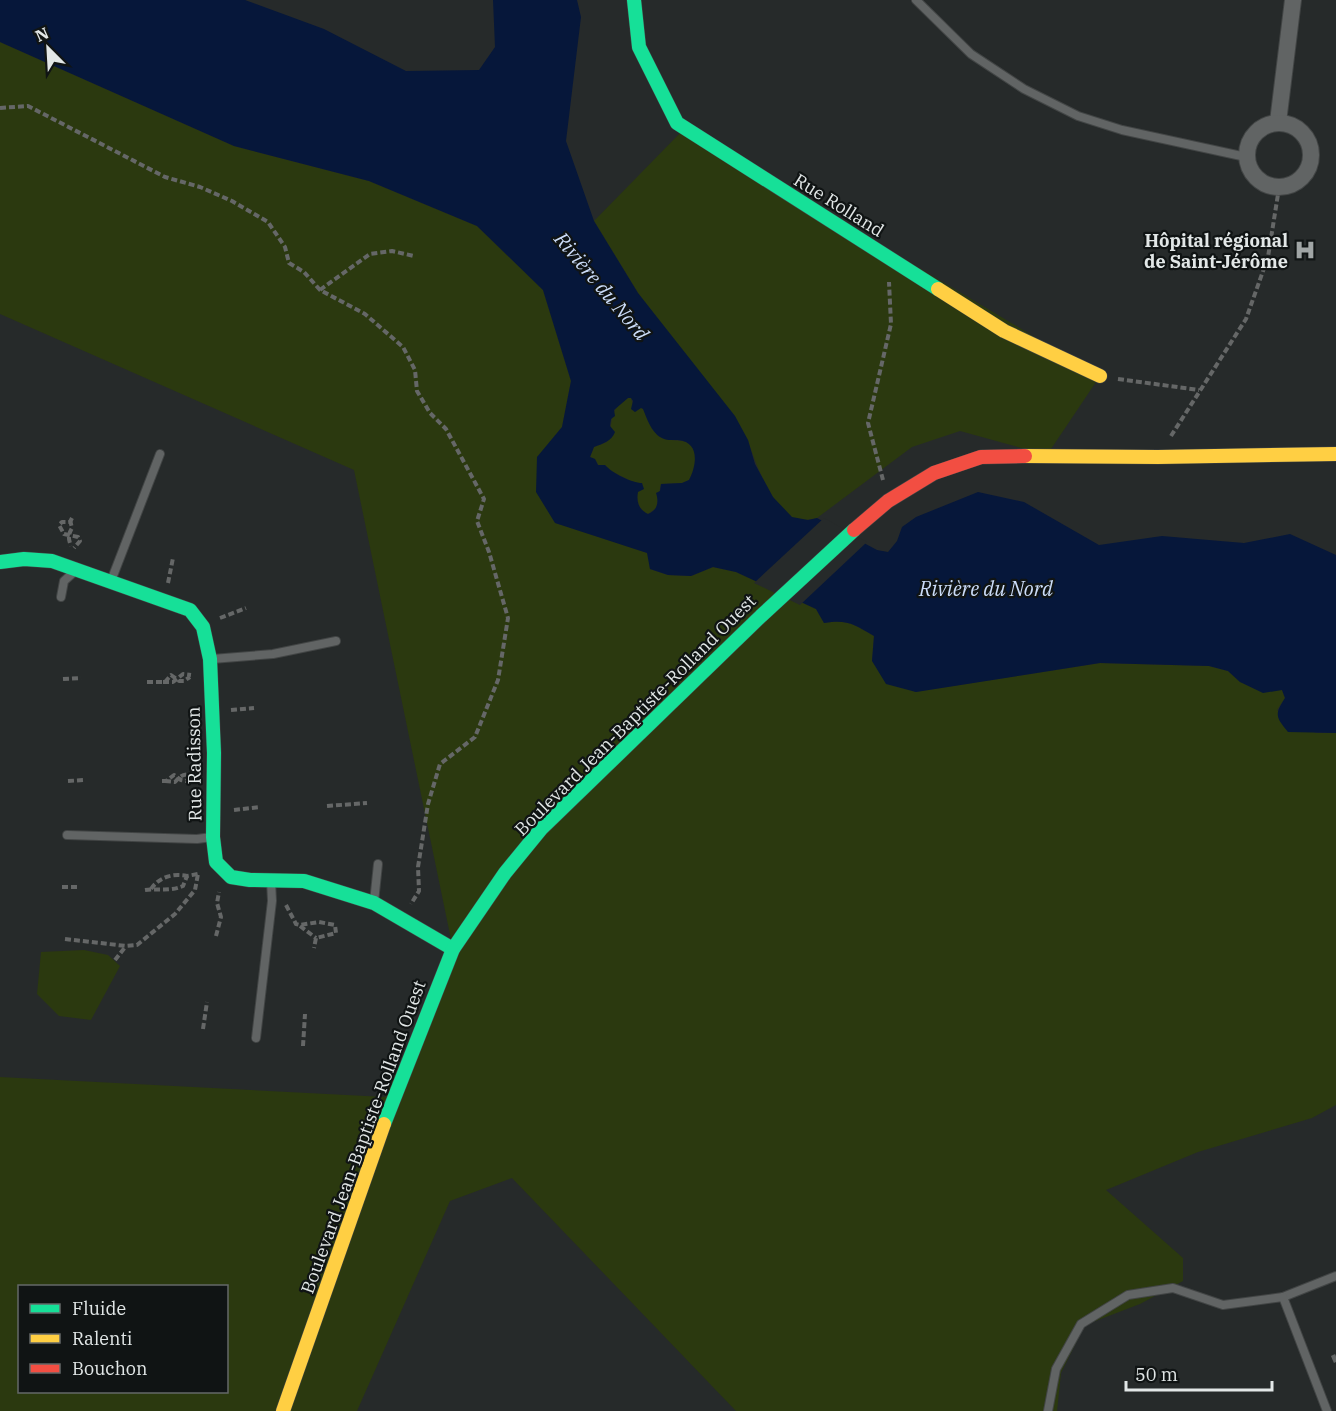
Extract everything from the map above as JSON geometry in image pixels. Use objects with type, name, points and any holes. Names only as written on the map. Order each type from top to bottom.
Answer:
[{"type":"street","name":"Rue Rolland","points":[[634,0],[639,47],[677,123],[1004,331],[1100,376]]},
{"type":"street","points":[[1278,122],[1293,0]]},
{"type":"street","points":[[1278,122],[1293,126],[1302,132],[1309,142],[1311,154],[1310,165],[1305,175],[1290,185],[1279,188],[1267,186],[1257,180],[1250,171],[1246,157],[1247,146],[1257,130],[1278,122]]},
{"type":"street","name":"Boulevard Jean-Baptiste-Rolland Ouest","points":[[282,1411],[376,1145],[453,949],[505,873],[541,829],[761,616],[860,525],[888,501],[934,473],[981,457],[1336,454]]},
{"type":"street","points":[[0,562],[24,559],[52,561],[190,610],[203,627]]},
{"type":"street","name":"Rue Radisson","points":[[203,627],[210,659],[214,753],[213,837],[216,862]]},
{"type":"street","points":[[216,862],[231,877],[250,880],[304,881],[374,903],[453,949]]},
{"type":"lane","points":[[916,0],[971,54],[1024,89],[1078,116],[1122,130],[1246,157]]},
{"type":"lane","points":[[111,582],[160,454]]},
{"type":"lane","points":[[61,597],[64,581],[71,568]]},
{"type":"lane","points":[[210,659],[273,654],[336,641]]},
{"type":"lane","points":[[67,835],[197,839],[213,837]]},
{"type":"lane","points":[[374,903],[378,864]]},
{"type":"lane","points":[[256,1038],[272,901],[271,881]]},
{"type":"lane","points":[[1047,1411],[1056,1370],[1080,1324],[1128,1295],[1173,1288],[1223,1305],[1283,1297],[1336,1276]]},
{"type":"lane","points":[[1283,1297],[1327,1411]]},
{"type":"path","points":[[0,108],[28,106],[165,177],[200,187],[232,201],[268,222],[285,247],[289,263],[304,272],[320,290],[365,314],[402,347],[415,370],[417,391],[430,413],[446,429],[484,499],[477,521],[489,552],[508,618],[498,680],[475,737],[440,764],[426,814],[418,867],[419,891],[402,920]]},
{"type":"path","points":[[1158,457],[1246,319],[1268,257],[1279,188]]},
{"type":"path","points":[[320,290],[370,255],[392,251],[414,256]]},
{"type":"path","points":[[888,257],[891,324],[868,423],[888,501]]},
{"type":"path","points":[[1100,376],[1199,390]]},
{"type":"path","points":[[71,568],[72,549],[68,534],[72,528],[71,520],[59,525],[64,534],[68,534],[78,537],[80,541],[72,549]]},
{"type":"path","points":[[203,627],[246,608]]},
{"type":"path","points":[[147,682],[165,682],[171,675],[184,681],[193,675]]},
{"type":"path","points":[[63,679],[81,678]]},
{"type":"path","points":[[164,781],[175,782],[185,774],[195,775]]},
{"type":"path","points":[[68,781],[84,780]]},
{"type":"path","points":[[327,806],[367,803]]},
{"type":"path","points":[[213,812],[260,807]]},
{"type":"path","points":[[151,889],[162,879],[177,874],[186,876],[198,874],[216,862]]},
{"type":"path","points":[[65,939],[126,946],[137,945],[175,914],[195,890],[198,874]]},
{"type":"path","points":[[145,890],[172,891],[183,886],[186,876]]},
{"type":"path","points":[[216,936],[221,917],[217,903],[218,893],[231,877]]},
{"type":"path","points":[[62,887],[79,886]]},
{"type":"path","points":[[272,901],[284,901],[296,924],[316,938],[336,933],[335,925],[319,922],[300,925]]},
{"type":"path","points":[[314,948],[316,938]]},
{"type":"path","points":[[115,960],[126,946]]},
{"type":"path","points":[[203,1029],[207,1002]]},
{"type":"path","points":[[303,1046],[305,1014]]},
{"type":"green space","points":[[0,42],[234,146],[369,181],[477,226],[543,290],[571,381],[562,427],[537,458],[556,523],[648,553],[650,569],[668,575],[691,576],[713,567],[736,572],[816,609],[824,623],[845,622],[855,626],[874,636],[872,661],[915,692],[1100,663],[1209,666],[1228,671],[1240,682],[1282,690],[1285,698],[1277,710],[1316,733],[1336,733],[1336,1105],[1312,1118],[1198,1152],[1106,1190],[1183,1258],[1183,1281],[1140,1304],[1085,1325],[1061,1373],[1057,1411],[736,1411],[512,1178],[450,1201],[357,1411],[0,1411],[0,1077],[385,1097],[453,949],[354,470],[0,314]]},
{"type":"green space","points":[[685,128],[1100,376],[1047,455],[960,431],[912,447],[817,518],[799,520],[786,513],[765,484],[748,440],[638,293],[594,221]]},
{"type":"green space","points":[[631,398],[635,412],[641,407],[643,409],[658,436],[686,442],[691,445],[696,455],[689,480],[682,483],[661,484],[656,508],[648,514],[639,504],[635,483],[611,471],[605,465],[599,466],[595,459],[590,457],[594,447],[607,442],[614,412],[621,402]]},
{"type":"green space","points":[[84,950],[108,955],[120,966],[91,1020],[59,1016],[37,994],[41,952]]},
{"type":"water","name":"Rivière du Nord","points":[[0,0],[245,0],[324,29],[406,71],[479,70],[495,47],[493,0],[577,0],[581,17],[566,141],[594,221],[638,293],[735,416],[748,440],[755,464],[773,497],[792,517],[808,520],[817,518],[877,550],[888,552],[897,541],[902,527],[916,517],[978,492],[1024,502],[1099,545],[1162,536],[1244,543],[1290,534],[1336,555],[1336,733],[1288,732],[1278,716],[1279,708],[1285,698],[1282,690],[1263,693],[1240,682],[1228,671],[1209,666],[1100,663],[916,692],[886,684],[872,661],[874,636],[855,626],[845,622],[824,623],[816,609],[736,572],[713,567],[691,576],[668,575],[650,569],[647,553],[555,523],[536,492],[537,457],[562,427],[571,381],[543,290],[477,226],[369,181],[234,146],[0,42]],"holes":[[[631,398],[633,401],[631,409],[635,412],[643,409],[657,434],[666,440],[685,442],[690,445],[695,456],[689,480],[682,483],[661,484],[660,491],[656,493],[657,505],[648,514],[640,508],[637,499],[638,492],[644,489],[642,483],[622,477],[605,465],[598,465],[595,459],[590,457],[594,447],[612,438],[615,432],[610,426],[611,419],[615,416],[614,410]]]},
{"type":"pier","points":[[824,518],[867,542],[800,605],[754,583]]},
{"type":"railway","points":[[1333,1355],[1336,1362]]},
{"type":"traffic: fast","points":[[634,0],[639,47],[677,123],[938,289]]},
{"type":"traffic: fast","points":[[384,1124],[453,949],[505,873],[541,829],[761,616],[854,530]]},
{"type":"traffic: fast","points":[[0,562],[24,559],[52,561],[190,610],[203,627],[210,659],[214,753],[213,837],[216,862],[231,877],[250,880],[304,881],[374,903],[453,949]]},
{"type":"traffic: slow","points":[[938,289],[1004,331],[1100,376]]},
{"type":"traffic: slow","points":[[1025,456],[1158,457],[1336,454]]},
{"type":"traffic: slow","points":[[283,1411],[384,1124]]},
{"type":"traffic: jam","points":[[854,530],[888,501],[934,473],[981,457],[1025,456]]},
{"type":"place","name":"Hôpital régional de Saint-Jérôme","points":[[1305,250]]}]
